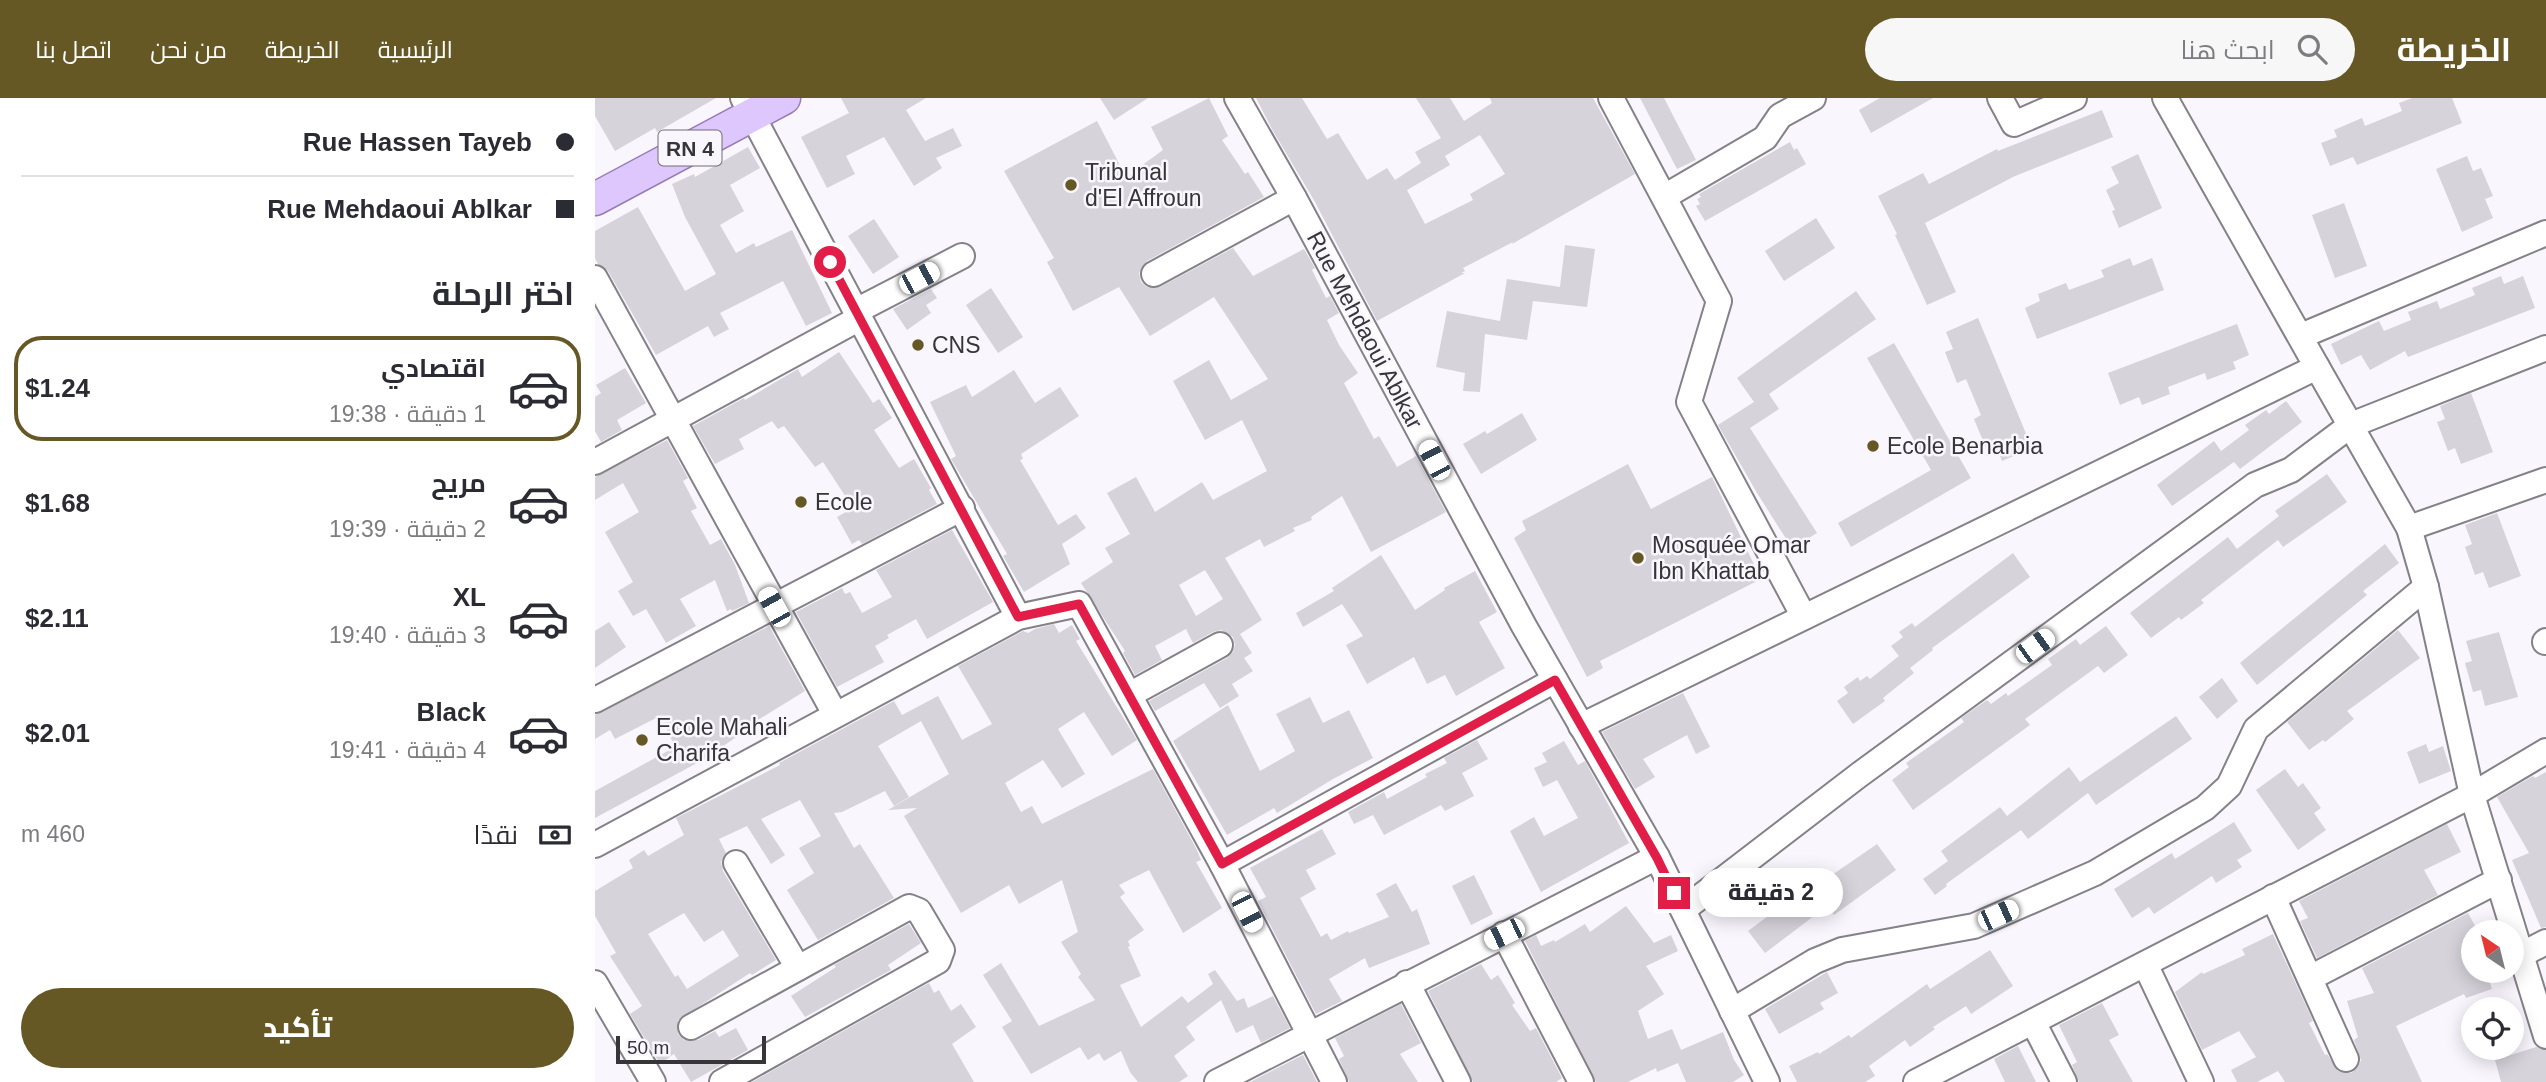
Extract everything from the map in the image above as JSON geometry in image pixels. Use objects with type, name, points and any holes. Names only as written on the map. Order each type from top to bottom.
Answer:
[{"type":"main road","name":"RN 4","points":[[595,199],[748,106],[784,98]]},
{"type":"street","name":"Rue Mehdaoui Ablkar","points":[[1237,98],[1555,680],[1657,858],[1767,1082]]},
{"type":"street","points":[[1611,98],[1719,301],[1689,402],[1804,617]]},
{"type":"street","points":[[1664,197],[1765,138],[1780,116],[1813,98]]},
{"type":"street","points":[[2000,98],[2014,124],[2074,98]]},
{"type":"street","points":[[2165,98],[2409,528],[2426,587],[2472,795],[2511,920]]},
{"type":"street","points":[[748,106],[1018,617]]},
{"type":"street","points":[[1154,274],[1294,198]]},
{"type":"street","points":[[2301,336],[2546,233]]},
{"type":"street","points":[[595,461],[673,420],[962,256]]},
{"type":"street","points":[[595,278],[835,714]]},
{"type":"street","points":[[1683,911],[1870,767],[2255,485],[2291,470],[2351,425],[2546,348]]},
{"type":"street","points":[[1581,726],[2317,367]]},
{"type":"street","points":[[2409,528],[2546,480]]},
{"type":"street","points":[[595,700],[962,508]]},
{"type":"street","points":[[1732,1012],[1815,961],[1842,950],[1974,926],[2095,873],[2205,808],[2229,786],[2256,729],[2426,587]]},
{"type":"street","points":[[595,845],[1018,617],[1079,604],[1222,864],[1334,1082]]},
{"type":"street","points":[[1129,695],[1220,645]]},
{"type":"street","points":[[1222,864],[1555,680]]},
{"type":"street","points":[[1916,1082],[2472,795],[2546,751]]},
{"type":"street","points":[[1217,1082],[1657,858]]},
{"type":"street","points":[[736,863],[798,968]]},
{"type":"street","points":[[2309,978],[2499,880]]},
{"type":"street","points":[[2273,897],[2346,1059]]},
{"type":"street","points":[[691,1027],[909,907],[919,911],[942,950],[938,961],[722,1082]]},
{"type":"street","points":[[1504,934],[1581,1082]]},
{"type":"street","points":[[2524,953],[2546,942]]},
{"type":"street","points":[[2145,964],[2201,1082]]},
{"type":"street","points":[[2524,965],[2546,1036]]},
{"type":"street","points":[[595,983],[653,1082]]},
{"type":"street","points":[[1407,983],[1458,1082]]},
{"type":"street","points":[[2033,1022],[2064,1082]]},
{"type":"building","points":[[595,98],[716,98],[657,132],[655,128],[615,151],[595,116]]},
{"type":"building","points":[[841,98],[926,98],[906,110],[925,141],[953,128],[962,146],[936,158],[942,168],[914,186],[884,137],[846,156],[855,174],[827,188],[801,137],[849,113]]},
{"type":"building","points":[[1100,98],[1148,98],[1114,120]]},
{"type":"building","points":[[1209,98],[1228,136],[1222,140],[1264,197],[1147,261],[1139,273],[1141,282],[1147,287],[1160,287],[1233,248],[1253,276],[1304,249],[1315,268],[1312,270],[1326,298],[1330,296],[1339,313],[1327,320],[1339,345],[1358,373],[1344,383],[1374,439],[1379,436],[1397,467],[1416,456],[1446,512],[1371,552],[1342,496],[1311,517],[1312,520],[1293,528],[1295,531],[1264,547],[1260,539],[1225,558],[1262,620],[1240,634],[1252,653],[1244,658],[1253,671],[1232,684],[1239,696],[1220,708],[1204,683],[1155,711],[1149,701],[1227,658],[1235,645],[1233,637],[1221,630],[1193,643],[1186,629],[1155,646],[1162,660],[1135,675],[1123,653],[1125,651],[1081,583],[1113,562],[1105,548],[1130,534],[1107,493],[1136,477],[1155,512],[1202,482],[1213,500],[1267,471],[1242,420],[1205,440],[1173,381],[1209,360],[1231,400],[1268,379],[1214,297],[1150,336],[1119,287],[1073,311],[1047,262],[1054,258],[1004,171],[1097,121],[1126,177],[1163,150],[1151,127]],"holes":[[[1205,570],[1223,599],[1196,616],[1179,585]]]},
{"type":"building","points":[[1256,98],[1302,98],[1327,139],[1338,133],[1367,180],[1387,168],[1395,180],[1421,163],[1415,152],[1441,138],[1416,98],[1450,98],[1464,121],[1492,103],[1490,98],[1593,98],[1635,174],[1512,244],[1513,242],[1463,268],[1465,271],[1461,273],[1465,273],[1377,321],[1315,202]],"holes":[[[1480,135],[1505,174],[1470,194],[1473,200],[1425,224],[1407,190],[1450,165],[1445,156]]]},
{"type":"building","points":[[1640,98],[1664,98],[1696,160],[1677,169]]},
{"type":"building","points":[[1880,98],[1933,98],[1871,133],[1859,110]]},
{"type":"building","points":[[2412,98],[2452,98],[2462,123],[2357,165],[2353,157],[2330,166],[2321,143],[2337,137],[2334,130],[2362,118],[2365,126],[2402,111],[2399,103]]},
{"type":"building","points":[[2102,110],[2113,137],[2015,176],[1925,223],[1956,292],[1927,305],[1878,196],[1923,173],[1929,184],[1997,149],[1998,151]]},
{"type":"building","points":[[1790,142],[1794,150],[1797,148],[1806,164],[1705,221],[1696,206],[1700,204],[1697,199],[1701,197],[1699,194]]},
{"type":"building","points":[[748,147],[760,168],[730,185],[744,211],[720,225],[736,253],[754,243],[756,247],[792,230],[832,313],[806,326],[783,281],[720,313],[729,329],[714,337],[708,326],[656,355],[608,271],[598,264],[595,258],[595,231],[638,207],[685,291],[716,274],[685,217],[672,184],[694,174],[695,177]]},
{"type":"building","points":[[2138,154],[2162,208],[2119,228],[2106,190],[2119,183],[2111,167]]},
{"type":"building","points":[[2467,156],[2473,171],[2481,168],[2493,196],[2485,199],[2493,218],[2462,232],[2436,169]]},
{"type":"building","points":[[2344,203],[2367,266],[2335,278],[2312,215]]},
{"type":"building","points":[[1816,218],[1835,248],[1784,281],[1765,251]]},
{"type":"building","points":[[874,219],[899,257],[873,274],[848,236]]},
{"type":"building","points":[[1565,245],[1595,249],[1587,307],[1533,301],[1527,340],[1485,334],[1480,392],[1463,391],[1465,373],[1436,367],[1447,311],[1500,321],[1507,279],[1560,287]]},
{"type":"building","points":[[2130,258],[2133,266],[2152,258],[2164,290],[2037,339],[2025,308],[2040,301],[2038,294],[2066,283],[2069,290],[2104,277],[2101,270]]},
{"type":"building","points":[[2501,276],[2504,284],[2523,276],[2535,308],[2408,357],[2405,351],[2370,370],[2361,355],[2341,365],[2331,344],[2379,321],[2384,331],[2411,320],[2408,312],[2437,301],[2440,309],[2475,295],[2472,288]]},
{"type":"building","points":[[991,288],[1023,337],[998,353],[966,305]]},
{"type":"building","points":[[931,289],[937,298],[926,305],[931,313],[907,330],[893,309]]},
{"type":"building","points":[[1856,291],[1876,319],[1769,394],[1779,409],[1750,428],[1817,533],[1792,548],[1718,425],[1754,402],[1737,378]]},
{"type":"building","points":[[1978,318],[2032,448],[2002,461],[1995,444],[1986,448],[1974,419],[1981,415],[1966,379],[1957,383],[1945,352],[1953,349],[1946,332]]},
{"type":"building","points":[[2237,324],[2249,355],[2233,362],[2236,369],[2207,380],[2205,373],[2168,387],[2170,394],[2142,405],[2139,397],[2120,405],[2108,373]]},
{"type":"building","points":[[1894,343],[1971,478],[1851,547],[1838,523],[1931,470],[1867,358]]},
{"type":"building","points":[[839,352],[873,403],[879,399],[892,418],[874,430],[899,468],[914,459],[937,504],[862,544],[859,540],[852,544],[837,517],[853,508],[823,462],[815,467],[784,426],[778,429],[772,421],[739,439],[744,449],[715,464],[693,426],[798,369],[802,377]]},
{"type":"building","points":[[625,368],[646,403],[617,420],[622,430],[601,442],[595,431],[595,397],[601,393],[596,385]]},
{"type":"building","points":[[1014,370],[1035,403],[1060,387],[1079,416],[1021,454],[1023,459],[1020,460],[1058,525],[1076,514],[1086,528],[1062,544],[1070,564],[1024,592],[1003,556],[1007,554],[951,459],[956,456],[930,402],[966,385],[972,397]]},
{"type":"building","points":[[2471,393],[2493,452],[2461,464],[2455,448],[2448,451],[2437,422],[2445,419],[2440,406]]},
{"type":"building","points":[[2286,401],[2302,422],[2240,469],[2234,462],[2172,506],[2157,485],[2214,441],[2221,451],[2249,430],[2245,425],[2266,410],[2269,414]]},
{"type":"building","points":[[1522,413],[1537,440],[1481,474],[1463,444],[1485,431],[1487,434]]},
{"type":"building","points":[[667,440],[688,478],[683,481],[697,508],[691,511],[710,545],[721,539],[735,565],[749,603],[727,611],[715,580],[680,599],[696,626],[666,643],[646,609],[633,616],[618,591],[633,582],[605,532],[639,512],[623,483],[595,500],[595,477]]},
{"type":"building","name":"Mosquée Omar Ibn Khattab","points":[[1628,464],[1651,509],[1712,477],[1761,579],[1600,661],[1603,668],[1587,677],[1514,538],[1526,530],[1522,521]]},
{"type":"building","points":[[2327,474],[2347,502],[2283,547],[2278,540],[2201,600],[2204,603],[2181,620],[2179,617],[2151,638],[2130,613],[2228,537],[2237,549],[2279,516],[2275,511]]},
{"type":"building","points":[[2497,513],[2521,576],[2489,588],[2483,572],[2475,575],[2465,547],[2472,544],[2465,525]]},
{"type":"building","points":[[952,530],[993,602],[927,639],[916,619],[887,635],[889,638],[875,646],[884,662],[837,687],[796,612],[842,588],[845,594],[850,592],[862,613],[892,597],[876,570]]},
{"type":"building","points":[[2385,544],[2399,563],[2363,591],[2367,595],[2257,685],[2240,663]]},
{"type":"building","points":[[2013,553],[2030,577],[1932,648],[1933,650],[1910,668],[1914,673],[1883,698],[1885,701],[1853,724],[1837,701],[1848,693],[1844,687],[1858,677],[1860,681],[1867,676],[1870,679],[1899,656],[1891,646],[1903,637],[1899,632],[1912,623],[1915,627]]},
{"type":"building","points":[[1381,555],[1415,610],[1445,590],[1444,588],[1475,571],[1497,612],[1479,622],[1505,668],[1456,696],[1445,675],[1427,684],[1414,657],[1367,684],[1346,645],[1363,636],[1342,604],[1303,627],[1296,613],[1334,591],[1332,588]]},
{"type":"building","points":[[609,622],[626,647],[595,668],[595,631]]},
{"type":"building","points":[[1054,624],[1059,633],[1072,625],[1080,639],[1076,641],[1137,740],[1112,756],[1084,712],[1058,729],[1085,774],[1062,788],[1043,760],[1005,783],[1021,812],[1032,806],[1042,824],[1153,769],[1196,848],[1201,860],[1196,862],[1222,908],[1183,933],[1149,870],[1119,885],[1125,893],[1120,897],[1144,930],[1128,941],[1141,976],[1120,985],[1141,1027],[1182,996],[1188,1003],[1213,984],[1208,974],[1215,970],[1237,1001],[1244,998],[1248,1008],[1273,996],[1290,1028],[1261,1043],[1253,1025],[1236,1033],[1221,1000],[1186,1027],[1195,1040],[1174,1056],[1188,1076],[1179,1082],[1138,1082],[1130,1072],[1121,1051],[1104,1061],[1099,1053],[1088,1060],[1080,1047],[1031,1074],[1002,1027],[1012,1021],[983,975],[1001,963],[1039,1026],[1095,1000],[1078,977],[1081,974],[1061,942],[1078,932],[1062,880],[1019,904],[1009,885],[961,913],[904,816],[917,808],[888,810],[949,774],[921,721],[878,746],[909,797],[894,806],[885,791],[842,812],[834,813],[854,848],[860,844],[894,898],[818,940],[787,890],[814,873],[799,848],[821,836],[800,800],[761,819],[785,855],[771,864],[747,826],[719,839],[726,853],[721,862],[723,871],[776,960],[752,975],[750,973],[678,1020],[678,1034],[684,1040],[698,1040],[715,1031],[719,1037],[736,1028],[748,1050],[691,1082],[674,1054],[660,1064],[630,1014],[642,1006],[610,956],[616,953],[595,916],[595,891],[633,868],[629,860],[644,850],[648,856],[684,835],[676,818],[780,765],[779,763],[894,701],[902,715],[938,696],[962,740],[992,724],[958,666],[1023,631],[1028,633]],"holes":[[[684,913],[704,942],[723,930],[739,956],[687,989],[678,975],[675,977],[648,934]]]},
{"type":"building","points":[[769,626],[805,691],[748,726],[749,728],[722,747],[723,749],[595,818],[595,791],[675,747],[660,716],[615,739],[610,730],[595,739],[595,715]]},
{"type":"building","points":[[2106,626],[2128,655],[2104,673],[2098,666],[2025,719],[2030,725],[1913,810],[1892,780],[1909,767],[1906,763],[1964,722],[1961,718],[1987,700],[1991,704],[2006,693],[2008,696],[2052,665],[2048,659],[2076,639],[2080,645]]},
{"type":"building","points":[[2398,630],[2420,658],[2347,711],[2354,719],[2325,742],[2323,740],[2309,750],[2287,722]]},
{"type":"building","points":[[2499,632],[2518,697],[2485,706],[2481,690],[2473,692],[2465,663],[2472,661],[2466,641]]},
{"type":"building","points":[[2222,678],[2238,701],[2217,719],[2199,697]]},
{"type":"building","points":[[1683,693],[1710,747],[1696,754],[1687,735],[1643,759],[1655,777],[1635,789],[1602,732]]},
{"type":"building","points":[[1310,697],[1323,723],[1349,710],[1373,758],[1277,813],[1274,808],[1227,835],[1173,741],[1228,705],[1260,771],[1295,751],[1276,714]]},
{"type":"building","points":[[2176,716],[2192,739],[2096,805],[2088,793],[2028,839],[2021,830],[1946,884],[1947,886],[1935,895],[1923,879],[1948,861],[1941,851],[2000,807],[2007,816],[2069,767],[2080,782]]},
{"type":"building","points":[[1477,740],[1488,759],[1462,773],[1474,796],[1445,811],[1441,805],[1384,835],[1373,815],[1354,824],[1348,812],[1384,792],[1387,799],[1427,777],[1425,774],[1447,763],[1444,758]]},
{"type":"building","points":[[1564,741],[1578,765],[1585,761],[1629,843],[1541,892],[1510,831],[1534,817],[1544,836],[1578,818],[1557,780],[1543,787],[1534,768],[1547,762],[1542,753]]},
{"type":"building","points":[[2426,744],[2429,752],[2443,746],[2451,771],[2419,784],[2407,752]]},
{"type":"building","points":[[2285,769],[2298,787],[2303,783],[2321,808],[2314,813],[2326,830],[2298,850],[2256,790]]},
{"type":"building","points":[[2546,772],[2546,927],[2541,928],[2512,860],[2529,853],[2497,797],[2533,776],[2535,778]]},
{"type":"building","points":[[2234,822],[2252,851],[2237,860],[2242,867],[2216,883],[2212,876],[2154,914],[2149,907],[2132,918],[2114,889],[2172,853],[2175,859]]},
{"type":"building","points":[[2447,824],[2461,852],[2424,870],[2438,895],[2317,958],[2300,921],[2308,918],[2299,901]]},
{"type":"building","points":[[1322,829],[1336,854],[1306,870],[1316,889],[1300,898],[1321,937],[1327,933],[1331,940],[1389,917],[1376,894],[1396,883],[1412,912],[1417,909],[1430,944],[1369,968],[1365,958],[1329,979],[1342,1001],[1316,1014],[1258,901],[1266,897],[1250,868]]},
{"type":"building","points":[[1877,844],[1896,870],[1834,915],[1827,906],[1765,953],[1748,931],[1804,889],[1806,893]]},
{"type":"building","points":[[1474,875],[1493,914],[1471,925],[1452,886]]},
{"type":"building","points":[[1626,906],[1654,943],[1671,935],[1678,951],[1646,966],[1664,994],[1638,1011],[1648,1039],[1672,1029],[1681,1050],[1723,1032],[1734,1060],[1744,1075],[1733,1082],[1686,1082],[1678,1063],[1657,1072],[1656,1068],[1628,1082],[1596,1082],[1525,941],[1536,935],[1541,946],[1554,940],[1555,942],[1585,924],[1590,932]]},
{"type":"building","points":[[2468,913],[2472,920],[2461,920],[2461,984],[2490,984],[2492,989],[2469,997],[2464,994],[2396,1026],[2422,1082],[2285,1082],[2278,1071],[2257,1082],[2237,1082],[2231,1070],[2256,1057],[2239,1031],[2202,1050],[2175,992],[2202,972],[2203,974],[2245,955],[2242,949],[2273,934],[2313,1021],[2309,1023],[2325,1055],[2327,1054],[2338,1071],[2351,1073],[2361,1060],[2354,1040],[2358,1037],[2347,1001],[2374,993],[2362,968]]},
{"type":"building","points":[[909,924],[921,943],[888,965],[891,970],[805,1017],[791,996],[836,967],[834,965]]},
{"type":"building","points":[[1990,950],[2013,986],[1971,1014],[1966,1006],[1933,1027],[1935,1029],[1910,1047],[1905,1040],[1869,1066],[1875,1076],[1865,1082],[1797,1082],[1789,1066],[1818,1052],[1819,1054],[1849,1035],[1851,1038],[1927,984],[1930,989]]},
{"type":"building","points":[[1481,964],[1491,980],[1498,975],[1515,1003],[1512,1005],[1530,1031],[1536,1028],[1562,1078],[1556,1082],[1473,1082],[1428,991]]},
{"type":"building","points":[[1827,972],[1838,993],[1820,1003],[1824,1009],[1779,1034],[1765,1009]]},
{"type":"building","points":[[929,983],[934,993],[939,990],[951,1011],[961,1004],[976,1027],[952,1044],[974,1082],[752,1082]]},
{"type":"building","points":[[2102,1003],[2119,1035],[2109,1040],[2133,1082],[2079,1082],[2072,1065],[2077,1062],[2059,1025]]},
{"type":"building","points":[[1401,1004],[1421,1043],[1400,1054],[1418,1082],[1349,1082],[1339,1059],[1344,1056],[1335,1038]]},
{"type":"building","points":[[2018,1046],[2036,1082],[2005,1082],[1994,1059]]},
{"type":"building","points":[[2536,1047],[2546,1050],[2546,1082],[2501,1082],[2495,1060],[2524,1060],[2524,1051]]},
{"type":"building","points":[[1303,1055],[1317,1082],[1250,1082]]},
{"type":"place","name":"Tribunal d'El Affroun","points":[[1071,185]]},
{"type":"place","name":"CNS","points":[[918,345]]},
{"type":"place","name":"Ecole Benarbia","points":[[1873,446]]},
{"type":"place","name":"Ecole","points":[[801,502]]},
{"type":"place","name":"Mosquée Omar Ibn Khattab","points":[[1638,558]]},
{"type":"place","name":"Ecole Mahali Charifa","points":[[642,740]]},
{"type":"route","points":[[830,262],[1018,617],[1079,604],[1222,864],[1555,680],[1657,858],[1674,893]]}]
